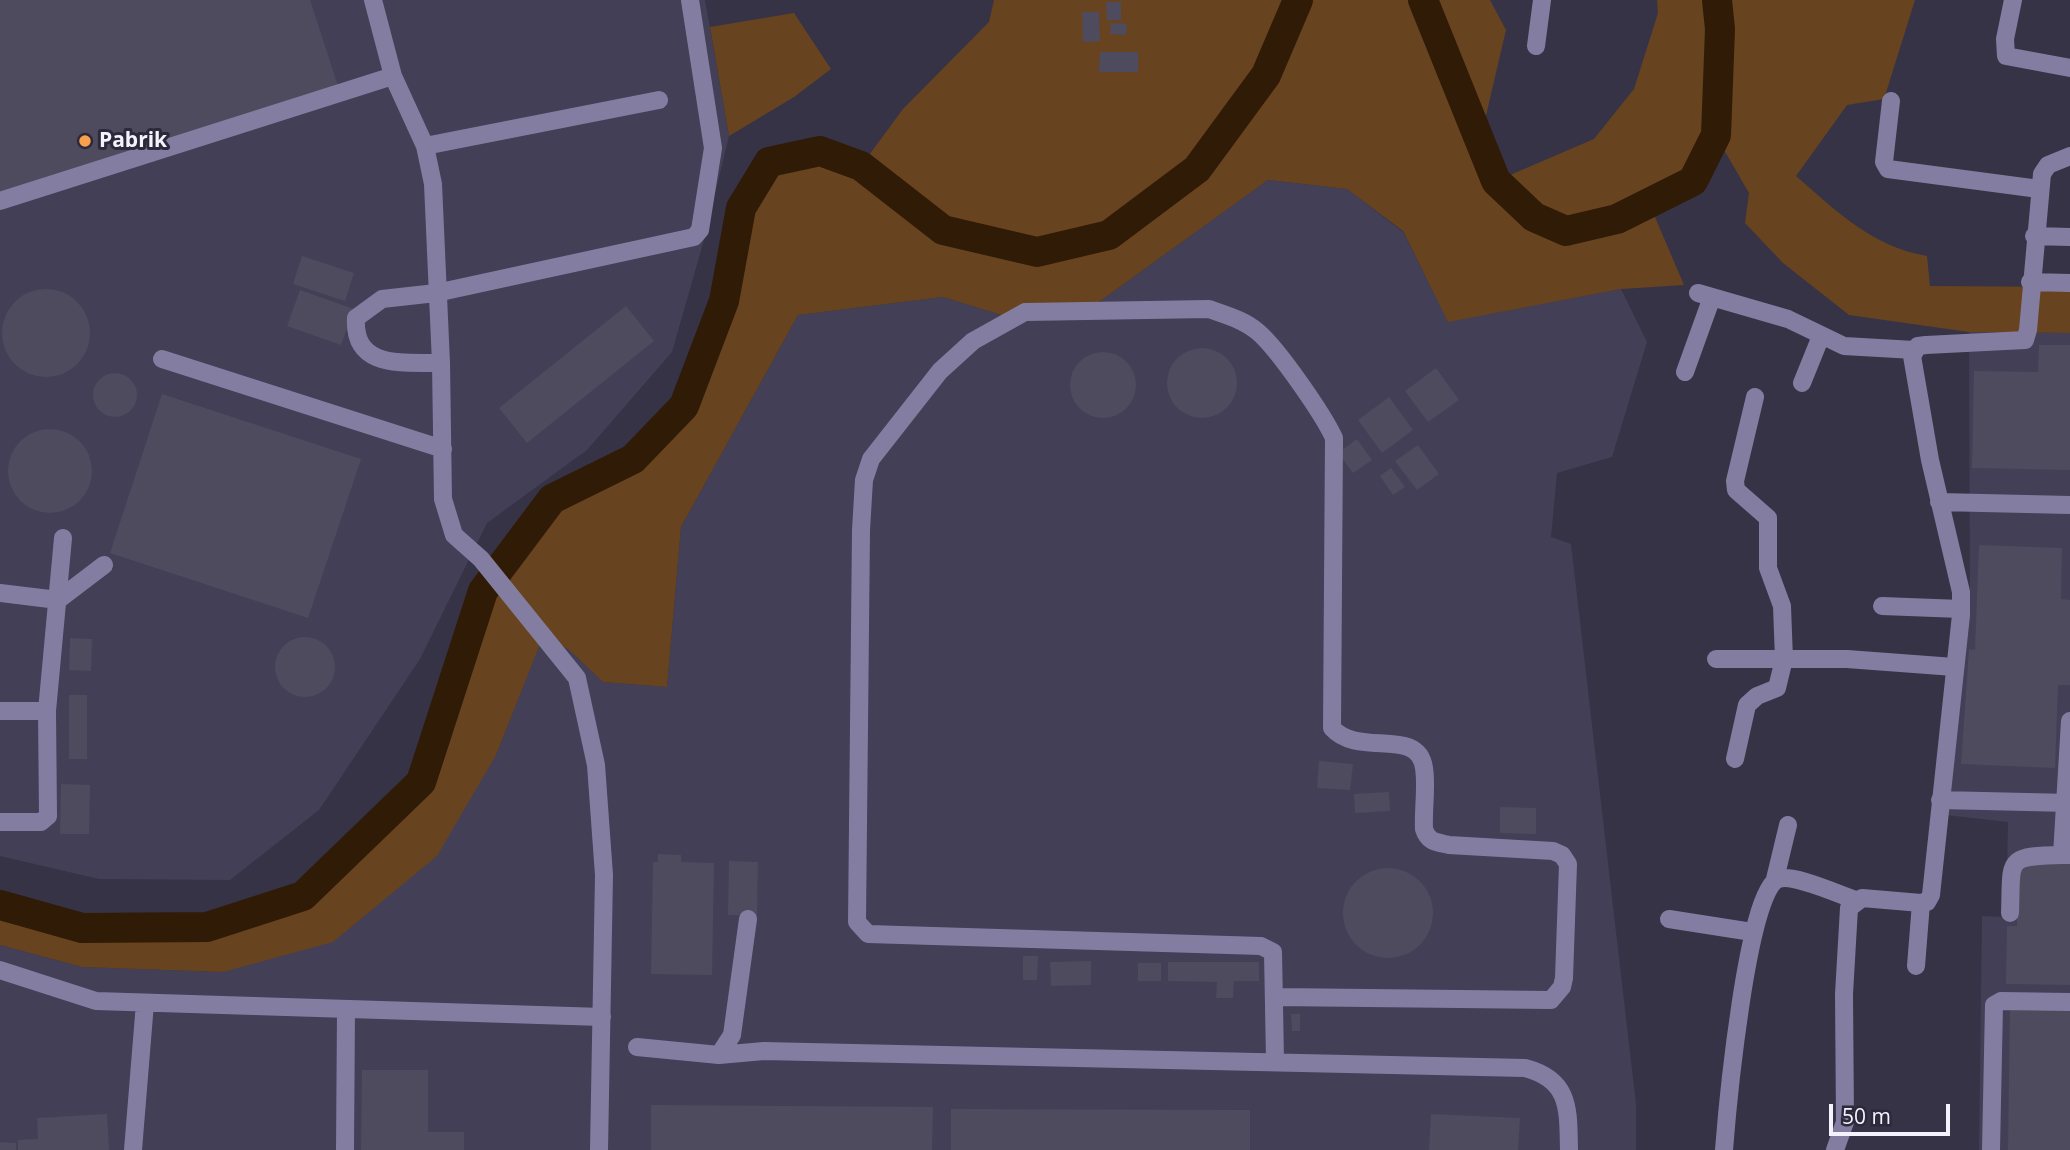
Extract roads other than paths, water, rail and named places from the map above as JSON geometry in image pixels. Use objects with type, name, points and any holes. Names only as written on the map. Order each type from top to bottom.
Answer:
[{"type":"street","points":[[373,0],[393,76],[425,146],[433,184],[436,293],[442,363],[443,499],[454,535],[481,559],[543,632],[577,678],[596,765],[604,875],[599,1150]]},
{"type":"street","points":[[442,363],[381,361],[361,347],[355,330],[356,318],[382,299],[436,293],[654,248],[694,237],[700,230],[713,148],[690,0]]},
{"type":"street","points":[[1536,46],[1542,0]]},
{"type":"street","points":[[2013,0],[2005,39],[2006,56],[2070,68]]},
{"type":"street","points":[[0,201],[393,76]]},
{"type":"street","points":[[425,146],[659,100]]},
{"type":"street","points":[[1891,100],[1884,162],[1888,169],[2039,189]]},
{"type":"street","points":[[1685,372],[1704,295],[1788,319],[1821,336],[1857,348],[1914,350],[1926,345],[2022,341],[2028,330],[2039,189],[2045,168],[2070,156]]},
{"type":"street","points":[[2034,236],[2070,237]]},
{"type":"street","points":[[2030,285],[2070,283]]},
{"type":"street","points":[[1275,1060],[1276,997],[1273,952],[1261,946],[868,934],[857,922],[860,530],[864,480],[877,451],[940,371],[973,341],[1025,312],[1209,309],[1236,318],[1259,333],[1311,400],[1334,438],[1332,728],[1348,741],[1366,745],[1409,745],[1416,750],[1425,770],[1424,829],[1433,842],[1553,851],[1562,855],[1567,864],[1564,978],[1562,987],[1551,1000],[1276,997]]},
{"type":"street","points":[[1802,383],[1821,336]]},
{"type":"street","points":[[1775,879],[1794,879],[1856,900],[1870,898],[1921,903],[1931,895],[1961,592],[1939,502],[1913,363],[1914,350]]},
{"type":"street","points":[[162,359],[443,449]]},
{"type":"street","points":[[1735,759],[1747,705],[1751,700],[1777,688],[1784,659],[1781,597],[1768,568],[1768,518],[1736,490],[1735,481],[1755,397]]},
{"type":"street","points":[[1939,502],[2070,505]]},
{"type":"street","points":[[0,822],[41,822],[47,818],[47,711],[63,538]]},
{"type":"street","points":[[0,593],[58,600],[104,565]]},
{"type":"street","points":[[1882,606],[1961,609]]},
{"type":"street","points":[[1716,659],[1847,659],[1954,667]]},
{"type":"street","points":[[0,711],[47,711]]},
{"type":"street","points":[[2010,913],[2011,866],[2017,859],[2027,855],[2066,855],[2070,721]]},
{"type":"street","points":[[1941,800],[2068,803]]},
{"type":"street","points":[[1724,1150],[1729,1094],[1752,932],[1775,879],[1788,825]]},
{"type":"street","points":[[1835,1150],[1845,1122],[1844,994],[1849,908],[1856,900]]},
{"type":"street","points":[[1916,966],[1921,903]]},
{"type":"street","points":[[719,1055],[732,1035],[748,919]]},
{"type":"street","points":[[1669,919],[1752,932]]},
{"type":"street","points":[[0,970],[96,1001],[602,1017]]},
{"type":"street","points":[[1991,1150],[1994,1005],[2001,1001],[2070,1002]]},
{"type":"street","points":[[133,1150],[145,1003]]},
{"type":"street","points":[[345,1150],[346,1009]]},
{"type":"street","points":[[638,1047],[719,1055],[764,1051],[1498,1066],[1538,1071],[1557,1084],[1566,1101],[1569,1150]]},
{"type":"waterway","points":[[0,905],[82,928],[207,927],[303,896],[421,782],[483,591],[552,499],[633,459],[684,406],[724,301],[741,208],[769,162],[820,151],[861,166],[943,230],[1037,252],[1109,235],[1197,169],[1266,75],[1298,0]]},
{"type":"waterway","points":[[1423,0],[1496,181],[1534,217],[1566,231],[1617,219],[1693,181],[1716,135],[1720,29],[1717,0]]},
{"type":"place","name":"Pabrik","points":[[85,141]]}]
